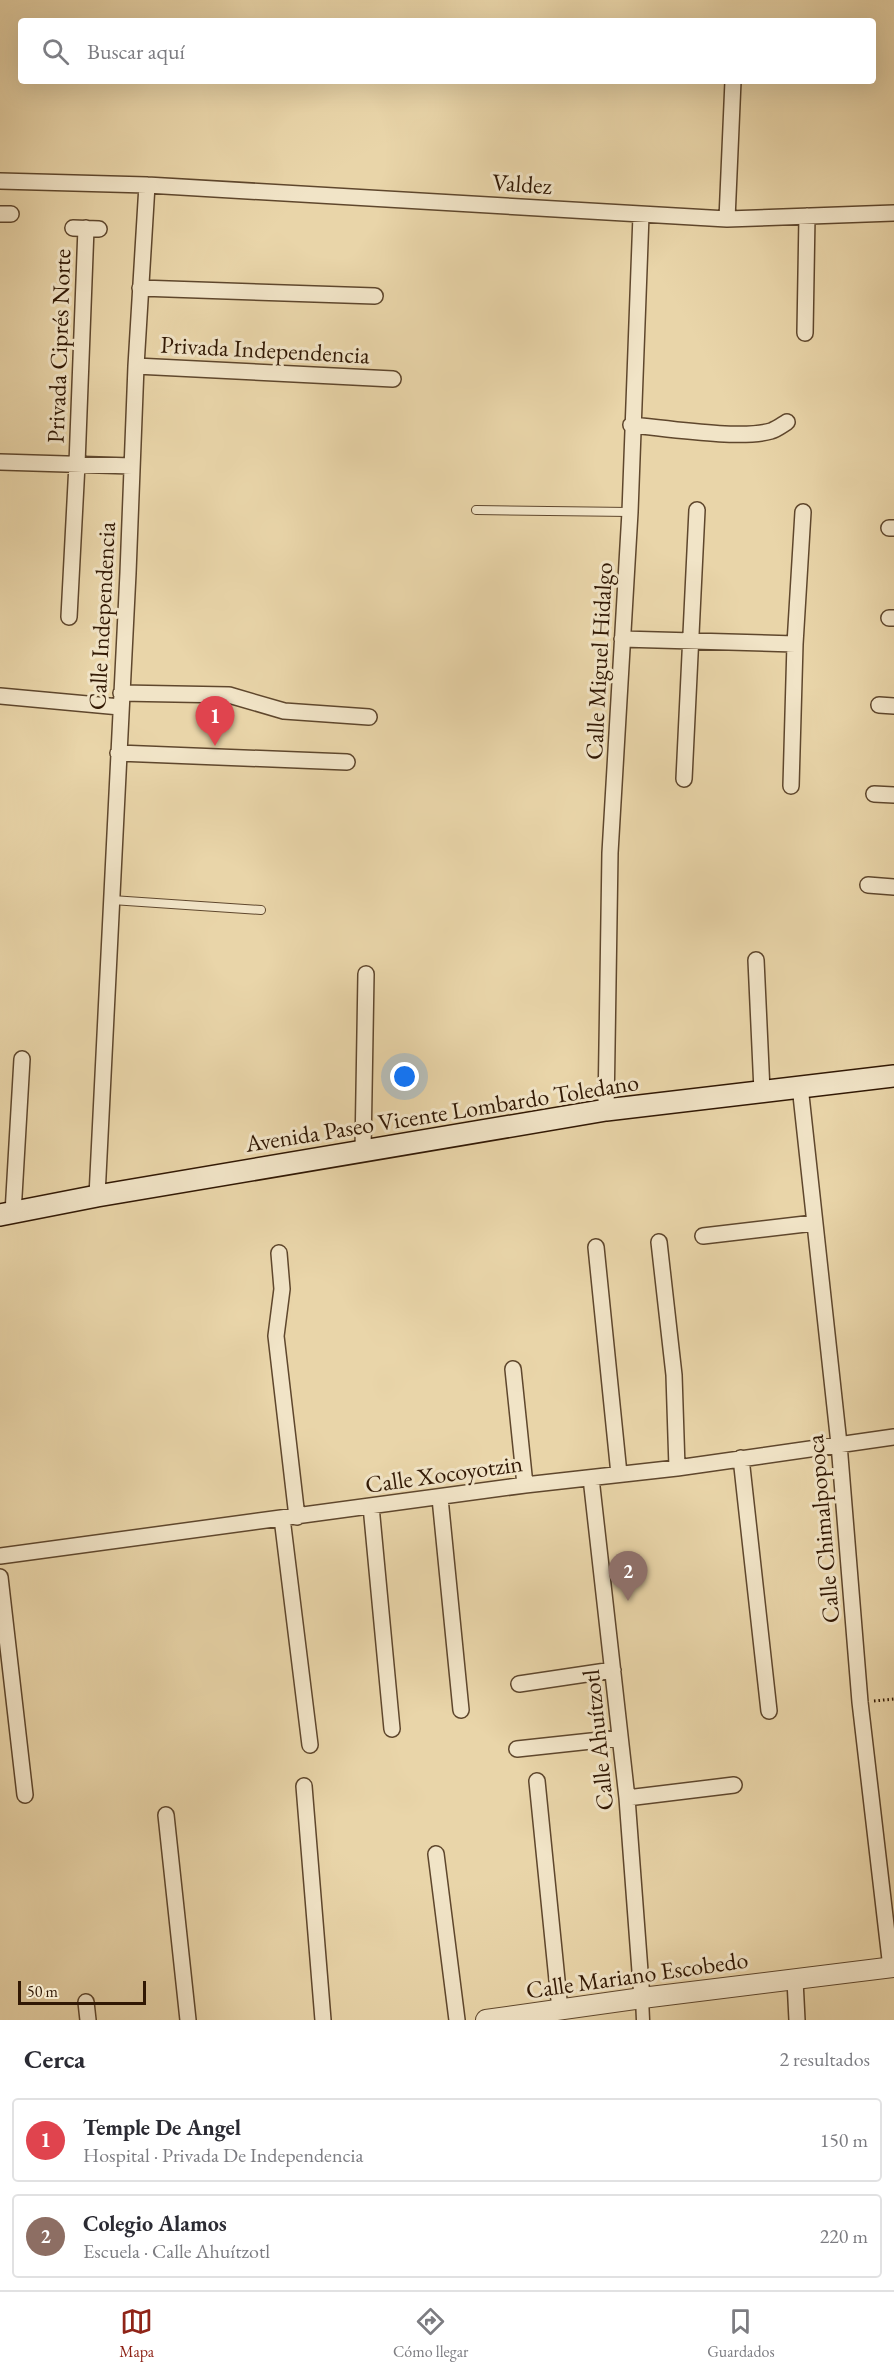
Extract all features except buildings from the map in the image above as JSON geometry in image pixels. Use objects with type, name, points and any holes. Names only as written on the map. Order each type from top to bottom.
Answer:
[{"type":"main road","name":"Avenida Paseo Vicente Lombardo Toledano","points":[[7,1214],[96,1196],[606,1110],[894,1076]]},
{"type":"street","points":[[727,219],[733,84]]},
{"type":"street","points":[[0,181],[147,185]]},
{"type":"street","name":"Valdez","points":[[147,185],[727,219],[894,213]]},
{"type":"street","name":"Calle Independencia","points":[[96,1196],[136,366],[147,185]]},
{"type":"street","name":"Calle Miguel Hidalgo","points":[[606,1110],[610,853],[630,512],[641,214]]},
{"type":"street","points":[[805,333],[807,216]]},
{"type":"street","name":"Privada Ciprés Norte","points":[[69,617],[86,228]]},
{"type":"street","points":[[140,288],[375,296]]},
{"type":"street","name":"Privada Independencia","points":[[136,366],[393,379]]},
{"type":"street","points":[[632,425],[727,433],[756,433],[771,431],[787,422]]},
{"type":"street","points":[[0,462],[132,466]]},
{"type":"street","points":[[684,779],[697,510]]},
{"type":"street","points":[[791,786],[795,644],[803,512]]},
{"type":"street","points":[[622,639],[795,644]]},
{"type":"street","points":[[0,696],[121,700],[229,695],[284,711],[369,717]]},
{"type":"street","points":[[118,753],[347,762]]},
{"type":"street","points":[[874,794],[894,795]]},
{"type":"street","points":[[868,885],[894,886]]},
{"type":"street","points":[[756,960],[762,1091]]},
{"type":"street","points":[[363,1150],[366,974]]},
{"type":"street","points":[[7,1214],[22,1059]]},
{"type":"street","name":"Calle Chimalpopoca","points":[[800,1086],[839,1443],[860,1702],[893,1967]]},
{"type":"street","points":[[703,1236],[814,1223]]},
{"type":"street","points":[[659,1242],[674,1376],[677,1468]]},
{"type":"street","points":[[596,1247],[619,1474]]},
{"type":"street","points":[[279,1253],[282,1289],[276,1336],[297,1517]]},
{"type":"street","points":[[513,1370],[525,1485]]},
{"type":"street","name":"Calle Xocoyotzin","points":[[0,1556],[525,1485],[677,1468],[839,1443],[894,1437]]},
{"type":"street","points":[[741,1458],[769,1711]]},
{"type":"street","name":"Calle Ahuítzotl","points":[[591,1478],[627,1798],[642,1998]]},
{"type":"street","points":[[440,1498],[462,1710]]},
{"type":"street","points":[[371,1506],[392,1729]]},
{"type":"street","points":[[282,1518],[310,1745]]},
{"type":"street","points":[[0,1577],[25,1795]]},
{"type":"street","points":[[519,1684],[613,1670]]},
{"type":"street","points":[[517,1749],[619,1738]]},
{"type":"street","points":[[537,1781],[560,2010]]},
{"type":"street","points":[[627,1798],[734,1785]]},
{"type":"street","points":[[304,1786],[323,2020]]},
{"type":"street","points":[[166,1815],[188,2020]]},
{"type":"street","points":[[436,1854],[457,2020]]},
{"type":"street","name":"Calle Mariano Escobedo","points":[[486,2020],[531,2017],[560,2010],[642,1998],[893,1967]]},
{"type":"street","points":[[795,1980],[797,2020]]},
{"type":"street","points":[[642,1998],[644,2020]]},
{"type":"street","points":[[86,2002],[88,2020]]},
{"type":"lane","points":[[476,510],[630,512]]},
{"type":"lane","points":[[112,900],[261,910]]},
{"type":"place","name":"Temple De Angel","points":[[215,746]]},
{"type":"place","name":"Colegio Alamos","points":[[628,1601]]}]
